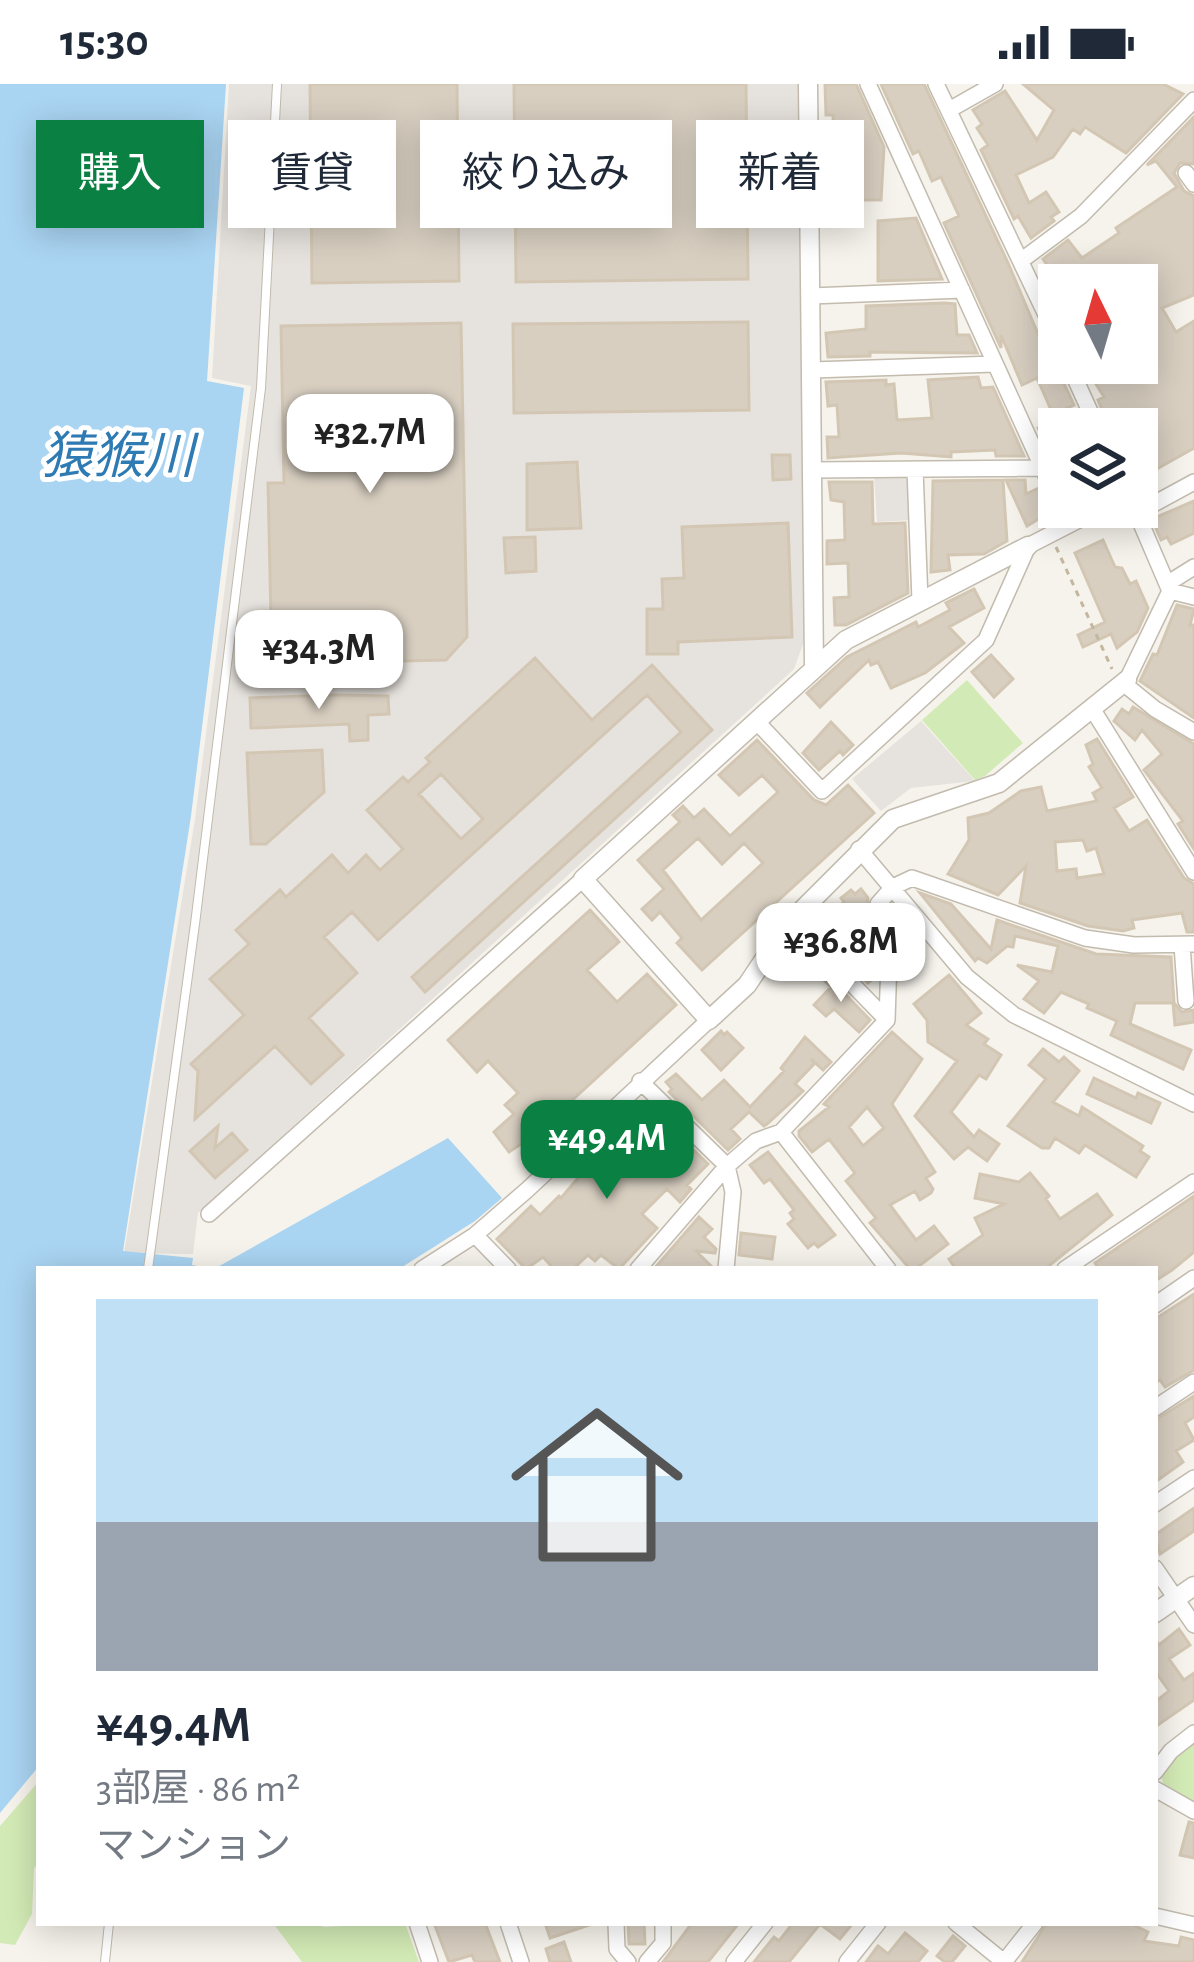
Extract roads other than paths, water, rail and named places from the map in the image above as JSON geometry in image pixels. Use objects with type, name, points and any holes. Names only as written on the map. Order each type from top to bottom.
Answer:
[{"type":"street","points":[[808,84],[814,667]]},
{"type":"street","points":[[868,84],[1038,458]]},
{"type":"street","points":[[936,84],[1038,295]]},
{"type":"street","points":[[949,110],[995,84]]},
{"type":"street","points":[[1022,260],[1081,216],[1194,100]]},
{"type":"street","points":[[811,296],[962,290]]},
{"type":"street","points":[[812,370],[995,364]]},
{"type":"street","points":[[813,470],[1038,467]]},
{"type":"street","points":[[915,469],[920,602]]},
{"type":"street","points":[[1158,499],[1194,482]]},
{"type":"street","points":[[209,1214],[846,640],[1063,528]]},
{"type":"street","points":[[1143,528],[1170,586],[1194,597]]},
{"type":"street","points":[[758,722],[822,791],[986,640],[1028,546]]},
{"type":"street","points":[[434,1266],[475,1235],[747,986],[791,921],[859,849],[905,813],[999,783],[1124,683],[1170,586],[1194,566]]},
{"type":"street","points":[[1124,683],[1194,732]]},
{"type":"street","points":[[1093,710],[1194,872]]},
{"type":"street","points":[[859,849],[967,977],[1014,1015],[1194,1104]]},
{"type":"street","points":[[641,1266],[727,1166],[756,1142],[781,1132],[887,1020],[889,960],[878,904],[892,887],[911,878],[1085,938],[1134,945],[1188,944],[1186,1000]]},
{"type":"street","points":[[583,879],[709,1020]]},
{"type":"street","points":[[791,921],[887,1020]]},
{"type":"street","points":[[640,1081],[727,1166],[733,1192],[726,1266]]},
{"type":"street","points":[[781,1132],[886,1266]]},
{"type":"street","points":[[1070,1266],[1194,1183]]},
{"type":"street","points":[[475,1235],[505,1266]]},
{"type":"street","points":[[1158,1303],[1194,1278]]},
{"type":"street","points":[[1158,1406],[1194,1382]]},
{"type":"street","points":[[1158,1502],[1194,1478]]},
{"type":"street","points":[[1158,1572],[1194,1625]]},
{"type":"street","points":[[1158,1611],[1194,1586]]},
{"type":"street","points":[[1158,1768],[1171,1750],[1194,1733]]},
{"type":"street","points":[[1158,1791],[1194,1811]]},
{"type":"street","points":[[1158,1917],[1194,1925]]},
{"type":"street","points":[[418,1926],[430,1962]]},
{"type":"street","points":[[509,1926],[521,1962]]},
{"type":"street","points":[[616,1926],[617,1949],[628,1962]]},
{"type":"street","points":[[647,1962],[663,1943],[663,1926]]},
{"type":"street","points":[[734,1962],[763,1926]]},
{"type":"street","points":[[847,1962],[876,1926]]},
{"type":"street","points":[[960,1926],[1004,1962],[1033,1926]]},
{"type":"lane","points":[[148,1266],[261,388],[277,84]]},
{"type":"lane","points":[[105,1962],[109,1926]]},
{"type":"water","name":"猿猴川","points":[[0,84],[226,84],[207,381],[244,388],[191,816],[123,1251],[193,1258],[192,1265],[198,1266],[36,1266],[36,1770],[0,1813]]},
{"type":"water","points":[[448,1138],[502,1198],[404,1266],[219,1266]]}]
